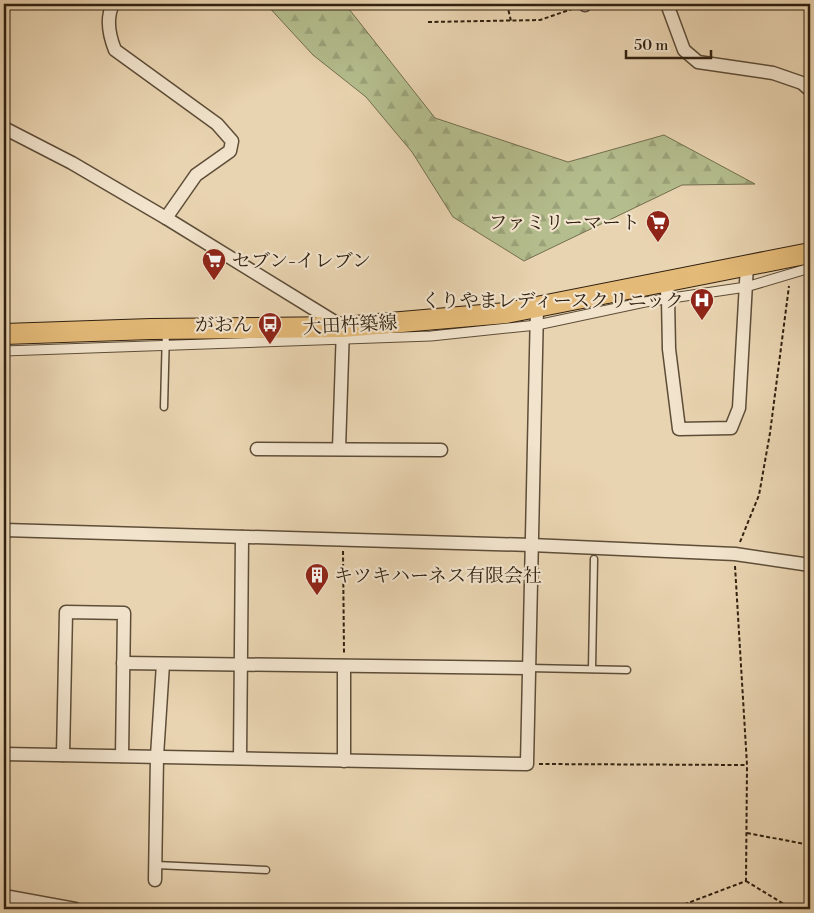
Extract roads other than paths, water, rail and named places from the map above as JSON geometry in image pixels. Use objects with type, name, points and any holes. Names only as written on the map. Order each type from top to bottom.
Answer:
[{"type":"main road","name":"大田杵築線","points":[[4,334],[166,338],[343,333],[506,313],[537,316],[666,290],[747,265],[810,252]]},
{"type":"street","points":[[113,4],[108,14],[112,40],[116,50],[217,124],[232,141],[230,151],[196,175],[166,218]]},
{"type":"street","points":[[667,4],[684,50],[698,62],[773,73],[802,83],[810,90]]},
{"type":"street","points":[[4,128],[72,163],[166,218],[343,333],[339,449]]},
{"type":"street","points":[[747,265],[746,286],[739,408],[731,428],[679,429],[668,349],[666,290],[746,286],[810,268]]},
{"type":"street","points":[[4,754],[527,764],[537,316]]},
{"type":"street","points":[[4,351],[166,338]]},
{"type":"street","points":[[257,449],[441,450]]},
{"type":"street","points":[[4,530],[531,545],[735,554],[810,565]]},
{"type":"street","points":[[240,758],[242,537]]},
{"type":"street","points":[[63,755],[66,612],[124,613],[122,756]]},
{"type":"street","points":[[123,662],[529,668]]},
{"type":"street","points":[[155,880],[157,756],[163,664]]},
{"type":"street","points":[[344,666],[344,761]]},
{"type":"street","points":[[4,896],[75,909]]},
{"type":"lane","points":[[164,407],[166,338]]},
{"type":"lane","points":[[592,669],[594,559]]},
{"type":"lane","points":[[529,668],[627,670]]},
{"type":"lane","points":[[156,865],[266,870]]},
{"type":"place","name":"ファミリーマート","points":[[658,243]]},
{"type":"place","name":"セブン-イレブン","points":[[214,281]]},
{"type":"place","name":"くりやまレディースクリニック","points":[[702,321]]},
{"type":"place","name":"がおん","points":[[270,345]]},
{"type":"place","name":"キツキハーネス有限会社","points":[[317,596]]}]
